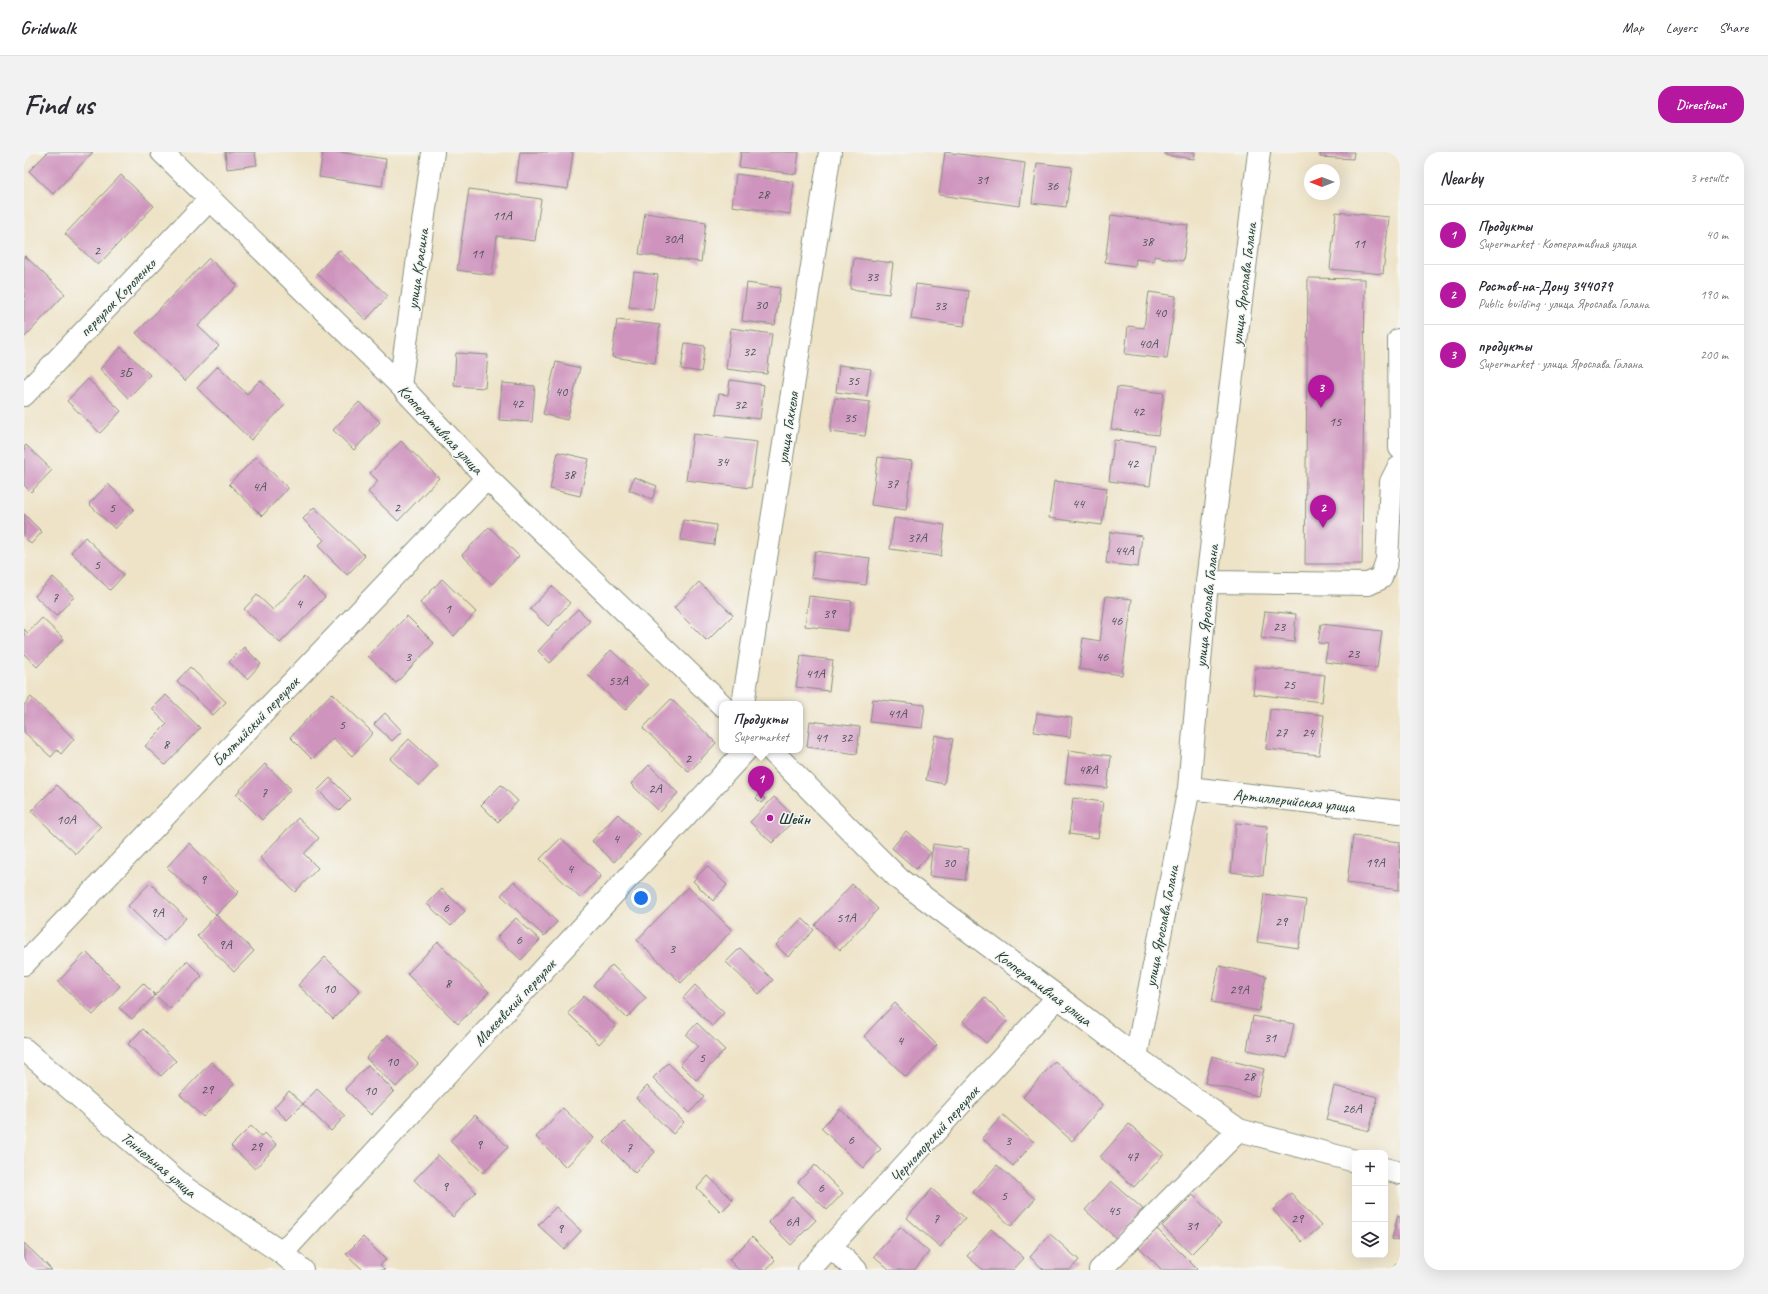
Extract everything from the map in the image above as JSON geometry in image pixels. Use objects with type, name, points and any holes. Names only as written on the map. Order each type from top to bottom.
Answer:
[{"type":"street","name":"Кооперативная улица","points":[[162,152],[181,161],[210,199],[400,385],[487,478],[719,702]]},
{"type":"street","name":"улица Красина","points":[[400,385],[433,152]]},
{"type":"street","name":"улица Гаккеля","points":[[744,701],[830,152]]},
{"type":"street","name":"улица Ярослава Галана","points":[[1136,1057],[1189,788],[1207,582],[1259,152]]},
{"type":"street","name":"переулок Короленко","points":[[24,395],[210,199]]},
{"type":"street","points":[[1399,340],[1400,448]]},
{"type":"street","points":[[1207,582],[1368,584],[1381,578],[1387,560],[1391,482],[1398,468],[1400,467]]},
{"type":"street","name":"Балтийский переулок","points":[[24,964],[487,478]]},
{"type":"street","name":"Макеевский переулок","points":[[282,1253],[743,753]]},
{"type":"street","name":"Кооперативная улица","points":[[774,753],[899,878],[1136,1057],[1238,1130],[1352,1160]]},
{"type":"street","name":"Артиллерийская улица","points":[[1189,788],[1400,812]]},
{"type":"street","name":"Черноморский переулок","points":[[809,1270],[1058,997]]},
{"type":"street","name":"Тоннельная улица","points":[[24,1049],[188,1190],[282,1253],[302,1270]]},
{"type":"street","points":[[1100,1270],[1238,1130]]},
{"type":"street","points":[[1388,1170],[1400,1173]]},
{"type":"street","points":[[831,1247],[856,1270]]},
{"type":"building","points":[[48,152],[93,152],[53,194],[29,171]]},
{"type":"building","points":[[225,152],[255,152],[257,165],[227,169]]},
{"type":"building","points":[[323,152],[338,152],[386,159],[382,186],[319,177]]},
{"type":"building","points":[[520,152],[573,152],[568,189],[516,182]]},
{"type":"building","points":[[741,152],[799,152],[796,174],[739,167]]},
{"type":"building","points":[[945,152],[1025,163],[1020,206],[939,195]]},
{"type":"building","points":[[1165,152],[1195,152],[1194,159],[1165,155]]},
{"type":"building","points":[[1320,152],[1354,152],[1353,159],[1320,157]]},
{"type":"building","points":[[1037,163],[1072,167],[1066,207],[1032,203]]},
{"type":"building","points":[[736,174],[794,182],[790,214],[732,206]]},
{"type":"building","points":[[121,175],[154,206],[98,265],[65,234]]},
{"type":"building","points":[[469,189],[541,199],[535,241],[497,236],[492,275],[457,270]]},
{"type":"building","points":[[1336,212],[1389,217],[1383,274],[1330,269]]},
{"type":"building","points":[[645,213],[706,222],[701,262],[639,254]]},
{"type":"building","points":[[1111,215],[1188,225],[1183,261],[1154,256],[1154,261],[1136,259],[1135,266],[1105,262]]},
{"type":"building","points":[[339,250],[388,296],[366,320],[317,273]]},
{"type":"building","points":[[25,256],[65,294],[24,338],[24,257]]},
{"type":"building","points":[[209,258],[237,285],[198,326],[219,346],[185,381],[136,333]]},
{"type":"building","points":[[854,258],[893,263],[889,294],[850,289]]},
{"type":"building","points":[[634,272],[658,275],[653,310],[629,307]]},
{"type":"building","points":[[1308,278],[1365,279],[1362,564],[1305,564]]},
{"type":"building","points":[[747,283],[780,288],[775,325],[742,321]]},
{"type":"building","points":[[916,284],[969,291],[964,326],[911,319]]},
{"type":"building","points":[[1149,292],[1176,296],[1167,359],[1125,354],[1128,326],[1144,328]]},
{"type":"building","points":[[617,320],[660,325],[655,363],[612,357]]},
{"type":"building","points":[[731,328],[772,334],[767,374],[726,369]]},
{"type":"building","points":[[685,343],[705,346],[701,372],[681,369]]},
{"type":"building","points":[[121,347],[150,375],[128,398],[100,369]]},
{"type":"building","points":[[456,353],[488,355],[485,388],[454,386]]},
{"type":"building","points":[[556,362],[580,368],[567,420],[543,414]]},
{"type":"building","points":[[839,365],[871,369],[867,396],[836,392]]},
{"type":"building","points":[[218,366],[247,394],[260,380],[285,405],[251,440],[197,388]]},
{"type":"building","points":[[88,379],[121,411],[100,433],[67,401]]},
{"type":"building","points":[[730,380],[764,385],[760,419],[716,414],[719,394],[728,395]]},
{"type":"building","points":[[502,383],[535,386],[532,422],[499,420]]},
{"type":"building","points":[[1117,387],[1164,393],[1158,435],[1111,429]]},
{"type":"building","points":[[835,398],[870,402],[865,436],[830,432]]},
{"type":"building","points":[[359,402],[380,422],[354,450],[333,430]]},
{"type":"building","points":[[693,434],[757,442],[751,488],[686,480]]},
{"type":"building","points":[[1114,440],[1155,445],[1150,486],[1109,481]]},
{"type":"building","points":[[401,441],[439,478],[398,521],[368,492],[378,481],[370,473]]},
{"type":"building","points":[[26,445],[52,470],[31,492],[24,485],[24,447]]},
{"type":"building","points":[[558,452],[589,459],[580,496],[550,489]]},
{"type":"building","points":[[256,457],[288,488],[262,516],[229,484]]},
{"type":"building","points":[[878,457],[912,461],[906,510],[871,505]]},
{"type":"building","points":[[634,477],[657,486],[652,499],[629,490]]},
{"type":"building","points":[[1054,481],[1107,488],[1102,525],[1049,518]]},
{"type":"building","points":[[108,484],[134,509],[115,529],[89,504]]},
{"type":"building","points":[[314,507],[365,556],[347,575],[318,546],[324,540],[303,519]]},
{"type":"building","points":[[24,514],[42,532],[31,544],[24,537]]},
{"type":"building","points":[[894,518],[945,525],[941,556],[890,549]]},
{"type":"building","points":[[683,520],[716,525],[714,545],[681,540]]},
{"type":"building","points":[[489,527],[519,556],[492,584],[462,555]]},
{"type":"building","points":[[1110,532],[1142,536],[1138,567],[1106,563]]},
{"type":"building","points":[[85,537],[124,575],[110,590],[71,552]]},
{"type":"building","points":[[815,551],[870,558],[866,585],[811,578]]},
{"type":"building","points":[[53,577],[74,597],[56,616],[35,596]]},
{"type":"building","points":[[304,577],[325,597],[280,643],[244,609],[257,595],[273,610]]},
{"type":"building","points":[[442,579],[476,612],[454,636],[420,603]]},
{"type":"building","points":[[699,582],[733,615],[707,641],[674,608]]},
{"type":"building","points":[[552,586],[570,603],[548,626],[530,609]]},
{"type":"building","points":[[809,596],[852,601],[848,631],[805,626]]},
{"type":"building","points":[[1106,596],[1132,599],[1122,675],[1079,669],[1083,638],[1100,641]]},
{"type":"building","points":[[578,609],[590,621],[550,663],[538,651]]},
{"type":"building","points":[[1265,611],[1296,614],[1294,642],[1261,638]]},
{"type":"building","points":[[407,616],[434,643],[396,683],[368,656]]},
{"type":"building","points":[[42,618],[64,639],[37,667],[24,654],[24,629],[28,633]]},
{"type":"building","points":[[1321,624],[1382,631],[1377,668],[1325,662],[1328,644],[1318,643]]},
{"type":"building","points":[[244,647],[261,664],[247,679],[229,662]]},
{"type":"building","points":[[611,650],[648,685],[625,710],[588,675]]},
{"type":"building","points":[[801,656],[833,660],[829,691],[796,687]]},
{"type":"building","points":[[190,667],[226,702],[213,715],[177,681]]},
{"type":"building","points":[[1256,667],[1325,675],[1322,702],[1253,694]]},
{"type":"building","points":[[332,693],[373,733],[352,756],[333,738],[312,759],[290,737]]},
{"type":"building","points":[[166,695],[200,728],[165,765],[145,746],[167,724],[152,709]]},
{"type":"building","points":[[31,697],[74,739],[61,754],[57,750],[51,757],[24,732],[24,705]]},
{"type":"building","points":[[671,699],[716,743],[689,772],[643,728]]},
{"type":"building","points":[[873,699],[925,705],[922,728],[870,722]]},
{"type":"building","points":[[1270,709],[1324,715],[1319,755],[1266,749]]},
{"type":"building","points":[[385,713],[402,731],[392,741],[374,724]]},
{"type":"building","points":[[1037,713],[1072,718],[1070,737],[1034,732]]},
{"type":"building","points":[[810,721],[860,727],[857,754],[807,747]]},
{"type":"building","points":[[935,735],[953,739],[944,784],[926,780]]},
{"type":"building","points":[[409,739],[438,766],[419,786],[390,759]]},
{"type":"building","points":[[1069,750],[1111,756],[1107,788],[1065,783]]},
{"type":"building","points":[[265,764],[291,789],[262,820],[236,794]]},
{"type":"building","points":[[649,765],[678,793],[660,812],[631,784]]},
{"type":"building","points":[[330,778],[351,799],[339,811],[318,790]]},
{"type":"building","points":[[57,785],[101,827],[76,854],[31,811]]},
{"type":"building","points":[[501,785],[518,801],[498,822],[481,805]]},
{"type":"building","points":[[760,794],[765,799],[761,803],[756,798]]},
{"type":"building","points":[[774,797],[796,818],[772,843],[750,822]]},
{"type":"building","points":[[1073,798],[1103,802],[1098,838],[1069,834]]},
{"type":"building","points":[[618,814],[640,835],[614,862],[592,841]]},
{"type":"building","points":[[298,818],[319,838],[304,854],[318,868],[295,892],[260,858]]},
{"type":"building","points":[[1236,823],[1268,826],[1263,876],[1231,872]]},
{"type":"building","points":[[906,831],[931,853],[916,869],[892,848]]},
{"type":"building","points":[[1353,836],[1400,842],[1399,890],[1347,883]]},
{"type":"building","points":[[561,838],[601,876],[580,898],[540,859]]},
{"type":"building","points":[[189,843],[239,892],[216,915],[167,867]]},
{"type":"building","points":[[933,844],[969,849],[965,880],[929,876]]},
{"type":"building","points":[[707,866],[727,885],[713,901],[693,881]]},
{"type":"building","points":[[514,881],[557,922],[544,936],[501,895]]},
{"type":"building","points":[[150,883],[186,918],[164,941],[128,906]]},
{"type":"building","points":[[852,884],[878,909],[840,950],[815,925]]},
{"type":"building","points":[[688,887],[732,930],[681,983],[637,940]]},
{"type":"building","points":[[442,889],[465,911],[451,926],[427,904]]},
{"type":"building","points":[[1264,894],[1306,900],[1299,948],[1257,942]]},
{"type":"building","points":[[216,915],[254,951],[234,972],[197,936]]},
{"type":"building","points":[[516,918],[540,940],[521,960],[497,937]]},
{"type":"building","points":[[802,918],[814,930],[788,957],[776,945]]},
{"type":"building","points":[[438,942],[489,992],[458,1024],[407,974]]},
{"type":"building","points":[[740,948],[773,980],[759,994],[726,962]]},
{"type":"building","points":[[86,952],[120,986],[93,1015],[58,982]]},
{"type":"building","points":[[325,957],[360,991],[333,1019],[298,985]]},
{"type":"building","points":[[187,961],[202,976],[170,1009],[155,995]]},
{"type":"building","points":[[612,965],[646,998],[627,1018],[593,985]]},
{"type":"building","points":[[1219,966],[1266,976],[1259,1011],[1212,1002]]},
{"type":"building","points":[[143,983],[155,995],[132,1019],[119,1008]]},
{"type":"building","points":[[695,985],[724,1013],[712,1026],[683,998]]},
{"type":"building","points":[[584,996],[616,1026],[599,1044],[568,1013]]},
{"type":"building","points":[[985,997],[1008,1020],[986,1043],[963,1021]]},
{"type":"building","points":[[895,1003],[937,1045],[906,1077],[864,1036]]},
{"type":"building","points":[[1253,1016],[1294,1024],[1287,1058],[1247,1050]]},
{"type":"building","points":[[697,1023],[725,1050],[696,1080],[680,1064],[698,1046],[686,1035]]},
{"type":"building","points":[[143,1029],[176,1061],[161,1076],[128,1044]]},
{"type":"building","points":[[388,1035],[418,1064],[396,1087],[366,1058]]},
{"type":"building","points":[[1212,1056],[1264,1069],[1258,1096],[1205,1083]]},
{"type":"building","points":[[1055,1061],[1103,1105],[1072,1141],[1023,1097]]},
{"type":"building","points":[[211,1062],[234,1084],[203,1117],[180,1095]]},
{"type":"building","points":[[668,1063],[704,1097],[689,1113],[653,1078]]},
{"type":"building","points":[[368,1065],[394,1091],[371,1115],[345,1089]]},
{"type":"building","points":[[647,1086],[684,1122],[673,1134],[636,1098]]},
{"type":"building","points":[[1334,1086],[1378,1097],[1369,1131],[1326,1120]]},
{"type":"building","points":[[317,1089],[345,1116],[331,1131],[303,1104]]},
{"type":"building","points":[[289,1091],[303,1104],[287,1120],[274,1107]]},
{"type":"building","points":[[563,1108],[594,1138],[566,1167],[536,1137]]},
{"type":"building","points":[[840,1109],[881,1149],[863,1168],[821,1128]]},
{"type":"building","points":[[475,1115],[508,1147],[483,1173],[450,1141]]},
{"type":"building","points":[[1003,1115],[1034,1142],[1013,1166],[982,1138]]},
{"type":"building","points":[[624,1122],[655,1152],[635,1173],[604,1142]]},
{"type":"building","points":[[1129,1124],[1164,1154],[1134,1187],[1100,1157]]},
{"type":"building","points":[[251,1126],[261,1136],[265,1133],[277,1145],[255,1169],[231,1146]]},
{"type":"building","points":[[438,1155],[476,1192],[453,1217],[414,1180]]},
{"type":"building","points":[[815,1165],[843,1193],[827,1210],[798,1182]]},
{"type":"building","points":[[997,1165],[1035,1199],[1011,1226],[973,1192]]},
{"type":"building","points":[[708,1176],[733,1200],[721,1212],[697,1188]]},
{"type":"building","points":[[1111,1181],[1143,1209],[1117,1239],[1085,1210]]},
{"type":"building","points":[[932,1189],[965,1218],[940,1247],[907,1218]]},
{"type":"building","points":[[1291,1193],[1321,1226],[1302,1242],[1273,1210]]},
{"type":"building","points":[[1193,1195],[1221,1224],[1191,1254],[1162,1226]]},
{"type":"building","points":[[792,1197],[816,1220],[791,1245],[768,1222]]},
{"type":"building","points":[[556,1207],[581,1231],[564,1249],[538,1225]]},
{"type":"building","points":[[1398,1216],[1400,1217],[1400,1241],[1392,1239]]},
{"type":"building","points":[[900,1227],[929,1252],[914,1270],[890,1270],[874,1256]]},
{"type":"building","points":[[991,1229],[1024,1258],[1013,1270],[983,1270],[967,1256]]},
{"type":"building","points":[[1157,1229],[1197,1269],[1196,1270],[1162,1270],[1139,1247]]},
{"type":"building","points":[[1050,1234],[1079,1260],[1070,1270],[1044,1270],[1030,1257]]},
{"type":"building","points":[[363,1237],[386,1260],[380,1265],[385,1270],[363,1270],[346,1254]]},
{"type":"building","points":[[752,1237],[775,1260],[766,1270],[739,1270],[729,1260]]},
{"type":"building","points":[[24,1243],[52,1270],[24,1270]]},
{"type":"building","points":[[1396,1263],[1400,1265],[1400,1270],[1394,1270]]},
{"type":"place","name":"продукты","points":[[1321,408]]},
{"type":"place","name":"Ростов-на-Дону 344079","points":[[1323,528]]},
{"type":"place","name":"Продукты","points":[[761,799]]},
{"type":"place","name":"Шейн","points":[[770,818]]}]
